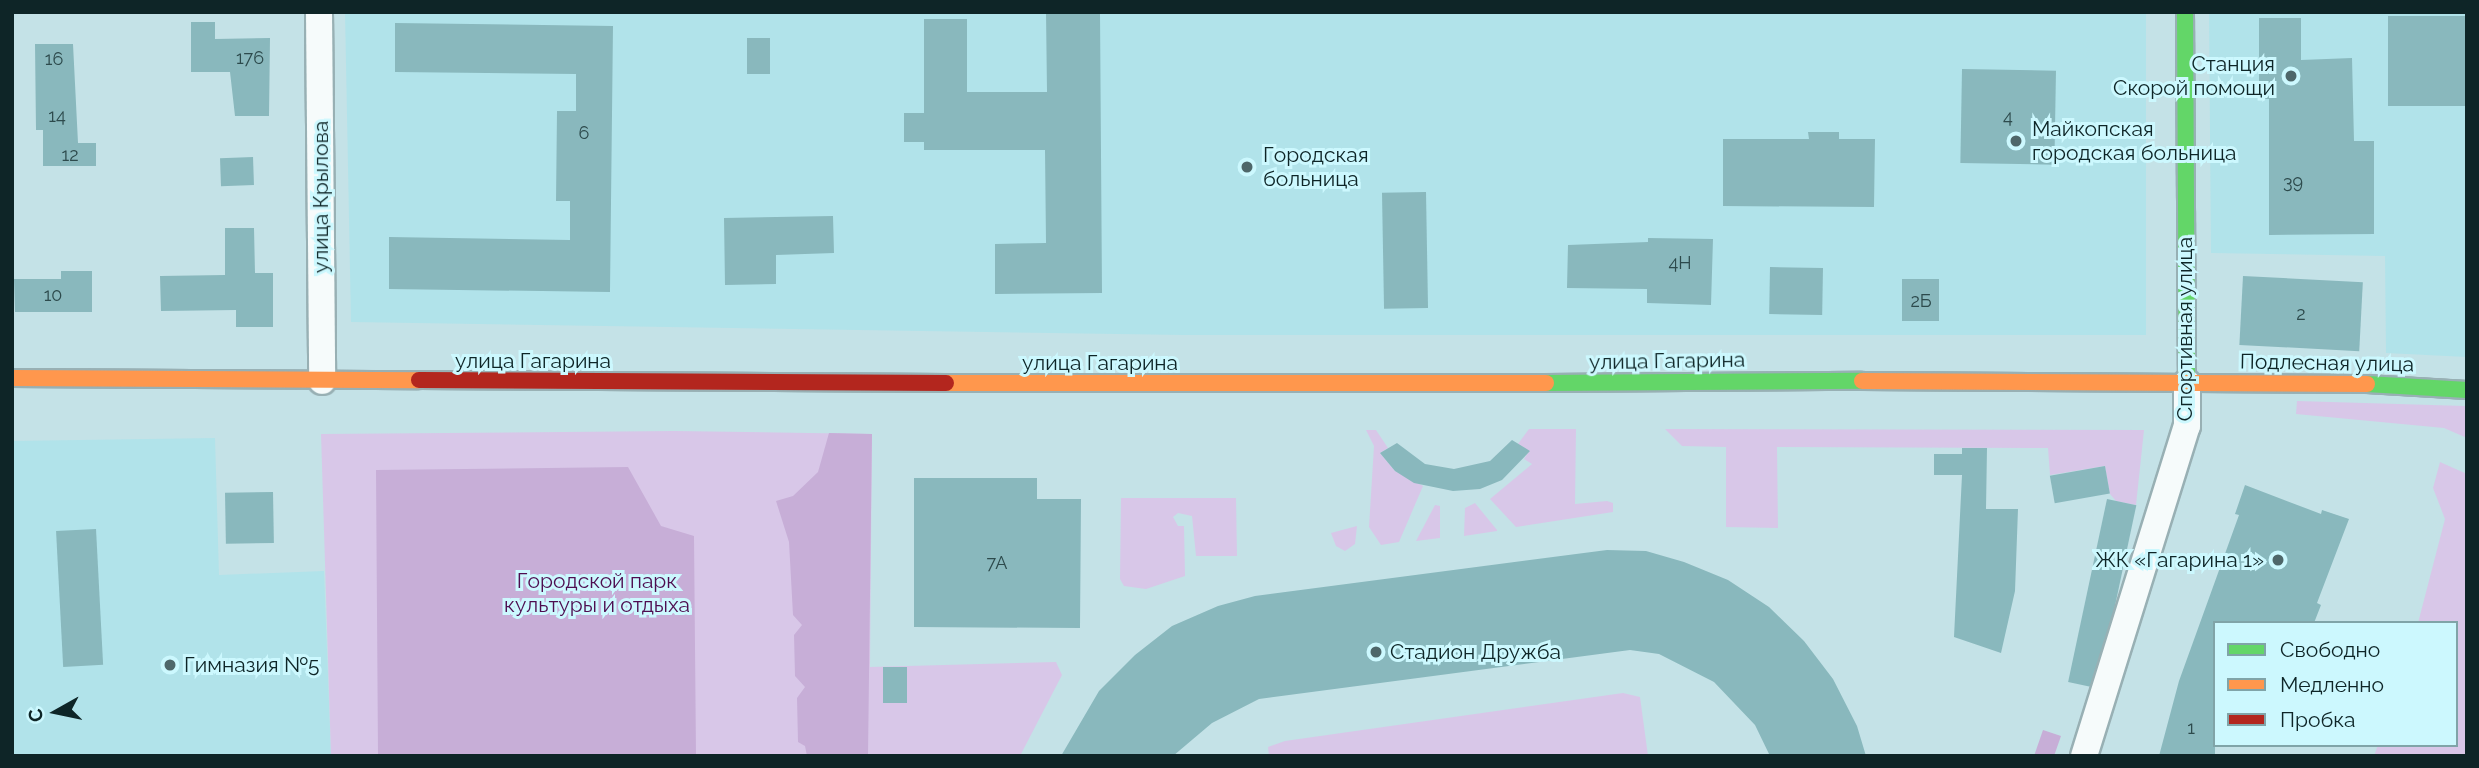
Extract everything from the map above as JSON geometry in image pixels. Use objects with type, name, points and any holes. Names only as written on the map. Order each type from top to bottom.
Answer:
[{"type":"main road","name":"Спортивная улица","points":[[2185,12],[2187,383]]},
{"type":"main road","name":"улица Гагарина","points":[[12,378],[322,381],[2187,383]]},
{"type":"main road","name":"Подлесная улица","points":[[2187,383],[2424,385],[2467,390]]},
{"type":"street","name":"улица Крылова","points":[[319,12],[322,381]]},
{"type":"street","name":"Спортивная улица","points":[[2084,756],[2187,426],[2187,383]]},
{"type":"shaded area","name":"Городская больница","points":[[345,12],[2146,12],[2146,335],[1184,335],[351,322]]},
{"type":"shaded area","points":[[2209,12],[2467,12],[2467,357],[2386,353],[2385,256],[2211,253]]},
{"type":"shaded area","name":"Гимназия №5","points":[[215,438],[219,575],[324,571],[331,756],[12,756],[12,441]]},
{"type":"green space","points":[[2297,401],[2465,406],[2467,438],[2444,428],[2296,414]]},
{"type":"green space","points":[[1529,429],[1576,429],[1575,504],[1607,501],[1613,503],[1613,512],[1516,527],[1490,499],[1532,464],[1524,459],[1529,451],[1518,444]]},
{"type":"green space","points":[[1665,429],[2144,430],[2136,505],[2116,501],[2110,494],[2105,466],[2050,475],[2048,448],[1777,447],[1778,528],[1726,527],[1726,447],[1682,446]]},
{"type":"green space","points":[[1366,430],[1376,430],[1388,448],[1380,453],[1395,471],[1423,486],[1399,542],[1381,545],[1369,527],[1374,446]]},
{"type":"green space","name":"Городской парк культуры и отдыха","points":[[674,431],[872,434],[870,667],[1056,662],[1062,675],[1020,756],[331,756],[321,434]]},
{"type":"green space","points":[[829,433],[872,434],[868,756],[807,756],[805,746],[798,742],[797,698],[805,687],[795,676],[794,635],[802,625],[793,615],[789,542],[776,501],[793,496],[818,472]]},
{"type":"green space","points":[[2440,462],[2467,474],[2467,756],[2374,756],[2377,747],[2458,747],[2458,621],[2419,621],[2445,519],[2433,488]]},
{"type":"green space","points":[[628,467],[661,526],[694,536],[696,756],[378,756],[376,470]]},
{"type":"green space","points":[[1121,498],[1236,498],[1237,556],[1196,556],[1192,516],[1178,513],[1173,517],[1178,526],[1184,526],[1185,576],[1146,589],[1124,586],[1120,579]]},
{"type":"green space","points":[[1475,503],[1497,531],[1464,536],[1465,508]]},
{"type":"green space","points":[[1435,505],[1440,506],[1440,538],[1416,541]]},
{"type":"green space","points":[[1357,526],[1355,544],[1345,551],[1336,546],[1331,533]]},
{"type":"green space","points":[[1623,693],[1640,697],[1648,756],[1269,756],[1268,747],[1285,741]]},
{"type":"green space","points":[[2043,730],[2061,736],[2054,756],[2034,756]]},
{"type":"building","points":[[1046,12],[1100,12],[1102,293],[995,294],[995,244],[1046,243],[1045,150],[924,150],[924,142],[904,142],[904,113],[924,113],[924,19],[967,19],[967,92],[1047,92]]},
{"type":"building","points":[[2388,16],[2467,16],[2467,106],[2388,106]]},
{"type":"building","points":[[2259,18],[2301,18],[2301,60],[2352,58],[2354,141],[2374,141],[2374,234],[2269,235],[2269,99],[2259,99]]},
{"type":"building","points":[[191,22],[215,22],[215,39],[270,38],[269,116],[235,116],[230,72],[191,72]]},
{"type":"building","points":[[395,23],[613,26],[610,292],[389,289],[389,237],[570,240],[570,201],[556,201],[557,111],[576,111],[576,74],[395,72]]},
{"type":"building","points":[[747,38],[770,38],[770,74],[747,74]]},
{"type":"building","points":[[35,44],[73,44],[78,143],[96,143],[96,166],[43,166],[43,130],[36,130]]},
{"type":"building","points":[[1962,69],[2056,71],[2054,165],[1960,163]]},
{"type":"building","points":[[1808,132],[1839,132],[1839,139],[1875,139],[1874,207],[1723,206],[1723,139],[1809,139]]},
{"type":"building","points":[[253,157],[254,185],[221,186],[220,158]]},
{"type":"building","points":[[1426,192],[1428,308],[1384,309],[1382,193]]},
{"type":"building","points":[[833,216],[834,253],[776,255],[776,284],[725,285],[724,218]]},
{"type":"building","points":[[225,228],[254,228],[255,273],[273,273],[273,327],[236,327],[236,310],[161,311],[160,276],[225,275]]},
{"type":"building","points":[[1648,238],[1713,239],[1711,305],[1647,303],[1647,289],[1567,288],[1568,245],[1648,242]]},
{"type":"building","points":[[1770,267],[1823,268],[1822,315],[1769,314]]},
{"type":"building","points":[[61,271],[92,271],[92,312],[15,312],[14,279],[61,279]]},
{"type":"building","points":[[2243,276],[2363,282],[2359,351],[2239,345]]},
{"type":"building","points":[[1902,279],[1939,279],[1939,321],[1902,321]]},
{"type":"building","points":[[1512,440],[1530,451],[1502,480],[1480,489],[1453,491],[1414,483],[1395,471],[1380,453],[1397,443],[1425,464],[1454,469],[1490,461]]},
{"type":"building","points":[[1962,448],[1987,448],[1986,509],[2018,509],[2015,591],[2001,653],[1954,637],[1962,475],[1934,475],[1934,454],[1962,454]]},
{"type":"building","points":[[2105,466],[2110,494],[2055,503],[2050,476]]},
{"type":"building","points":[[914,478],[1037,478],[1037,499],[1081,499],[1080,628],[914,627]]},
{"type":"building","name":"ЖК «Гагарина 1»","points":[[2245,485],[2321,514],[2322,510],[2349,519],[2317,603],[2321,605],[2315,621],[2213,621],[2215,756],[2159,756],[2179,681],[2239,515],[2235,514]]},
{"type":"building","points":[[273,492],[274,543],[226,544],[225,493]]},
{"type":"building","points":[[2107,499],[2136,505],[2097,688],[2068,682]]},
{"type":"building","points":[[96,529],[103,665],[63,667],[56,531]]},
{"type":"building","name":"Стадион Дружба","points":[[1607,550],[1646,551],[1684,562],[1728,580],[1769,607],[1804,641],[1833,679],[1857,726],[1866,756],[1770,756],[1755,725],[1714,682],[1659,654],[1630,650],[1259,699],[1212,723],[1173,756],[1061,756],[1099,691],[1135,655],[1172,626],[1218,606],[1255,596]]},
{"type":"building","points":[[883,667],[907,667],[907,703],[883,703]]},
{"type":"traffic: fast","points":[[2185,12],[2187,383]]},
{"type":"traffic: fast","points":[[1546,383],[1862,381]]},
{"type":"traffic: fast","points":[[2367,384],[2467,390]]},
{"type":"traffic: slow","points":[[12,378],[419,380]]},
{"type":"traffic: slow","points":[[1862,381],[2367,384]]},
{"type":"traffic: slow","points":[[946,383],[1546,383]]},
{"type":"traffic: jam","points":[[419,380],[946,383]]},
{"type":"place","name":"Станция Скорой помощи","points":[[2291,76]]},
{"type":"place","name":"Майкопская городская больница","points":[[2016,141]]},
{"type":"place","name":"Городская больница","points":[[1247,167]]},
{"type":"place","name":"ЖК «Гагарина 1»","points":[[2278,560]]},
{"type":"place","name":"Стадион Дружба","points":[[1376,652]]},
{"type":"place","name":"Гимназия №5","points":[[170,665]]}]
